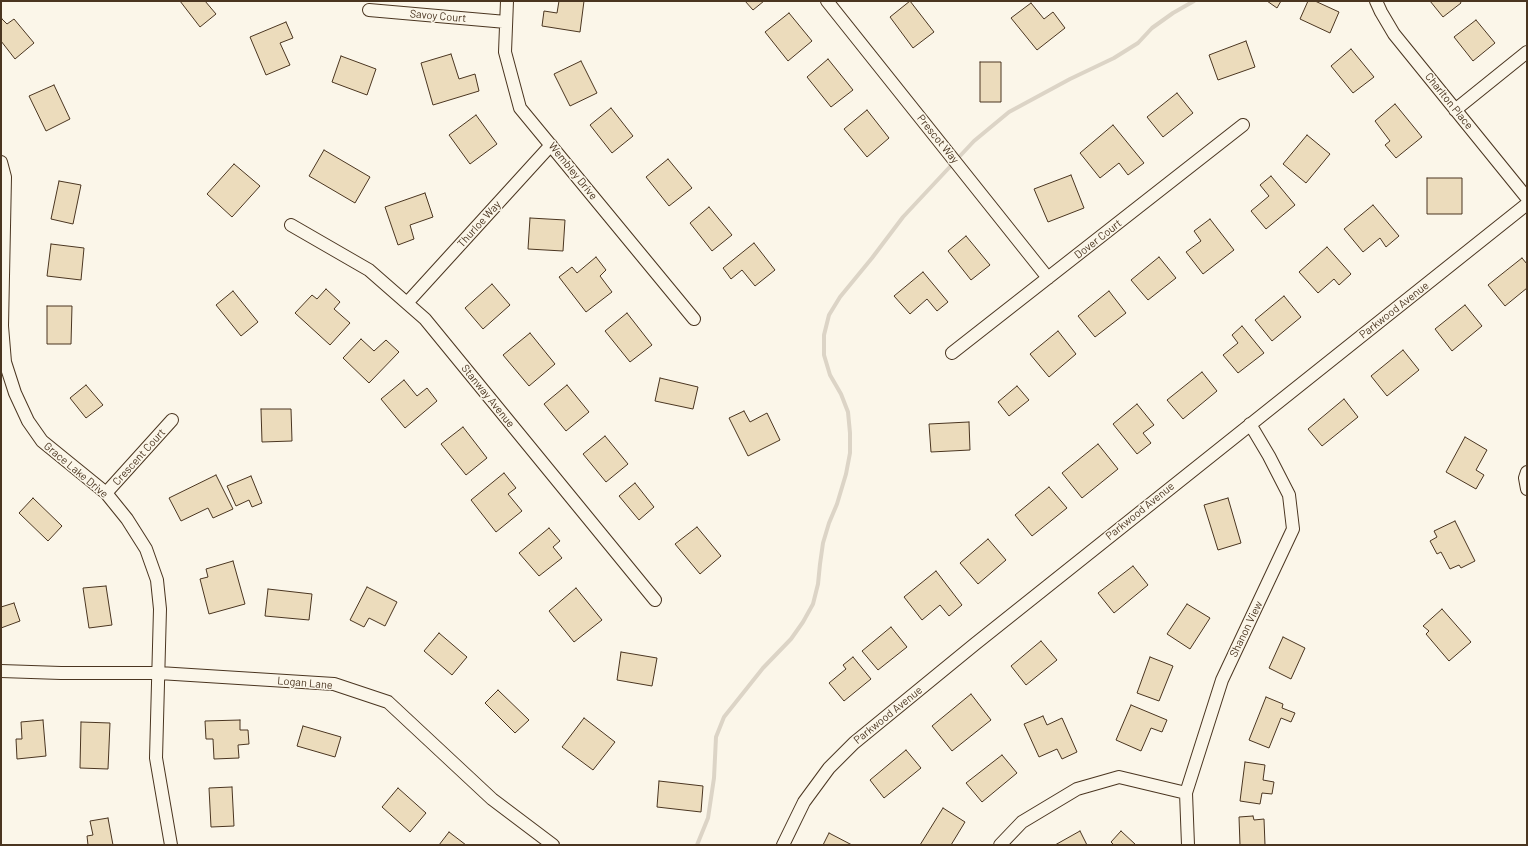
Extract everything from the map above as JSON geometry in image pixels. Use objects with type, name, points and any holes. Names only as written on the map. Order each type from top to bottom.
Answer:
[{"type":"street","name":"Wembley Drive","points":[[507,1],[505,52],[520,108],[694,319]]},
{"type":"street","name":"Prescot Way","points":[[827,1],[1048,278]]},
{"type":"street","name":"Charlton Place","points":[[1376,1],[1394,34],[1527,198]]},
{"type":"street","name":"Savoy Court","points":[[369,10],[506,22]]},
{"type":"street","points":[[1455,110],[1527,52]]},
{"type":"street","name":"Dover Court","points":[[952,353],[1243,125]]},
{"type":"street","name":"Thurloe Way","points":[[407,303],[551,145]]},
{"type":"street","name":"Grace Lake Drive","points":[[1,162],[5,177],[2,326],[5,362],[15,393],[28,421],[42,441],[106,493],[127,519],[146,549],[157,580],[160,609],[156,758],[171,845]]},
{"type":"street","name":"Parkwood Avenue","points":[[783,845],[804,802],[829,768],[854,743],[981,639],[1527,204]]},
{"type":"street","name":"Stanway Avenue","points":[[291,225],[369,270],[425,319],[655,600]]},
{"type":"street","name":"Crescent Court","points":[[106,493],[172,420]]},
{"type":"street","name":"Shanon View","points":[[1188,845],[1186,793],[1222,680],[1293,529],[1289,495],[1269,456],[1250,424]]},
{"type":"street","points":[[1527,472],[1525,478],[1527,489]]},
{"type":"street","name":"Logan Lane","points":[[1,671],[61,673],[159,673],[334,684],[388,702],[492,799],[554,845]]},
{"type":"street","points":[[1000,845],[1022,822],[1077,789],[1119,777],[1186,793]]},
{"type":"building","points":[[180,1],[205,1],[216,14],[200,27]]},
{"type":"building","points":[[559,1],[584,1],[580,32],[542,26],[544,11],[557,13]]},
{"type":"building","points":[[745,1],[764,1],[753,10]]},
{"type":"building","points":[[910,1],[934,32],[913,48],[890,17]]},
{"type":"building","points":[[1267,1],[1281,1],[1277,8]]},
{"type":"building","points":[[1308,1],[1315,1],[1339,12],[1330,33],[1300,19]]},
{"type":"building","points":[[1430,1],[1460,1],[1461,3],[1443,17]]},
{"type":"building","points":[[1031,3],[1044,19],[1053,12],[1065,28],[1037,50],[1011,18]]},
{"type":"building","points":[[789,13],[812,41],[788,61],[765,32]]},
{"type":"building","points":[[2,19],[7,24],[14,19],[34,43],[15,59],[1,41]]},
{"type":"building","points":[[1476,20],[1495,43],[1473,61],[1454,37]]},
{"type":"building","points":[[286,22],[293,38],[280,43],[290,65],[266,75],[250,37]]},
{"type":"building","points":[[1246,41],[1255,67],[1218,80],[1209,55]]},
{"type":"building","points":[[1351,49],[1374,77],[1353,93],[1331,66]]},
{"type":"building","points":[[451,54],[459,79],[475,74],[479,91],[433,105],[421,63]]},
{"type":"building","points":[[341,56],[376,69],[367,95],[332,82]]},
{"type":"building","points":[[828,59],[853,90],[831,107],[807,77]]},
{"type":"building","points":[[581,61],[597,93],[570,106],[554,74]]},
{"type":"building","points":[[980,62],[1001,62],[1001,102],[980,102]]},
{"type":"building","points":[[54,85],[70,119],[46,131],[29,96]]},
{"type":"building","points":[[1177,93],[1193,113],[1163,137],[1147,117]]},
{"type":"building","points":[[1395,104],[1422,137],[1396,158],[1385,145],[1390,141],[1375,121]]},
{"type":"building","points":[[611,108],[633,136],[612,153],[590,125]]},
{"type":"building","points":[[867,110],[889,138],[867,157],[844,129]]},
{"type":"building","points":[[476,115],[497,144],[470,164],[449,135]]},
{"type":"building","points":[[1113,125],[1144,163],[1128,175],[1119,163],[1100,178],[1080,153]]},
{"type":"building","points":[[1307,135],[1330,154],[1306,183],[1283,164]]},
{"type":"building","points":[[324,150],[370,177],[355,203],[309,176]]},
{"type":"building","points":[[668,159],[692,188],[669,206],[646,177]]},
{"type":"building","points":[[234,164],[260,186],[232,217],[207,194]]},
{"type":"building","points":[[1071,175],[1084,208],[1048,222],[1034,189]]},
{"type":"building","points":[[1271,176],[1295,205],[1266,229],[1251,211],[1269,196],[1260,185]]},
{"type":"building","points":[[1427,178],[1462,178],[1462,214],[1427,214]]},
{"type":"building","points":[[59,181],[81,185],[73,224],[51,219]]},
{"type":"building","points":[[425,193],[433,217],[410,225],[414,239],[398,245],[385,207]]},
{"type":"building","points":[[1373,205],[1399,236],[1386,247],[1380,238],[1363,252],[1344,229]]},
{"type":"building","points":[[709,207],[732,235],[712,251],[690,223]]},
{"type":"building","points":[[530,218],[565,220],[563,251],[528,249]]},
{"type":"building","points":[[1210,219],[1234,250],[1203,274],[1186,252],[1201,241],[1194,231]]},
{"type":"building","points":[[966,236],[990,265],[971,280],[948,251]]},
{"type":"building","points":[[754,243],[775,270],[755,286],[742,270],[731,279],[723,268]]},
{"type":"building","points":[[51,244],[84,248],[81,280],[47,276]]},
{"type":"building","points":[[1327,247],[1351,274],[1339,285],[1334,279],[1318,293],[1299,272]]},
{"type":"building","points":[[596,257],[606,270],[600,276],[612,292],[586,312],[559,277],[572,267],[577,273]]},
{"type":"building","points":[[1159,257],[1176,278],[1148,300],[1131,280]]},
{"type":"building","points":[[1522,258],[1527,264],[1527,288],[1505,306],[1488,285]]},
{"type":"building","points":[[923,272],[948,302],[937,311],[927,299],[910,314],[894,296]]},
{"type":"building","points":[[492,284],[510,305],[483,329],[465,308]]},
{"type":"building","points":[[326,289],[340,302],[334,309],[350,323],[330,345],[295,313],[312,295],[317,299]]},
{"type":"building","points":[[233,291],[258,322],[241,336],[216,305]]},
{"type":"building","points":[[1109,291],[1126,313],[1095,337],[1078,316]]},
{"type":"building","points":[[1284,296],[1301,317],[1272,341],[1255,320]]},
{"type":"building","points":[[1465,305],[1482,326],[1452,351],[1435,329]]},
{"type":"building","points":[[47,306],[72,306],[71,344],[47,344]]},
{"type":"building","points":[[627,313],[652,345],[630,362],[605,331]]},
{"type":"building","points":[[1242,326],[1264,353],[1238,373],[1223,355],[1238,343],[1232,335]]},
{"type":"building","points":[[1058,331],[1076,354],[1049,377],[1030,354]]},
{"type":"building","points":[[530,333],[555,364],[529,386],[503,355]]},
{"type":"building","points":[[361,339],[374,351],[386,340],[399,352],[369,383],[343,358]]},
{"type":"building","points":[[1403,350],[1419,370],[1387,396],[1371,376]]},
{"type":"building","points":[[1202,372],[1217,391],[1183,419],[1167,400]]},
{"type":"building","points":[[660,378],[698,387],[693,409],[655,401]]},
{"type":"building","points":[[404,380],[417,396],[427,388],[437,401],[405,428],[381,399]]},
{"type":"building","points":[[86,385],[103,405],[86,418],[70,398]]},
{"type":"building","points":[[567,385],[589,412],[566,431],[544,404]]},
{"type":"building","points":[[1017,386],[1029,400],[1009,416],[998,402]]},
{"type":"building","points":[[1344,399],[1358,417],[1322,446],[1308,429]]},
{"type":"building","points":[[1137,404],[1154,425],[1143,433],[1151,443],[1137,454],[1113,424]]},
{"type":"building","points":[[261,409],[291,409],[292,441],[262,442]]},
{"type":"building","points":[[744,411],[750,422],[767,413],[780,440],[748,456],[729,418]]},
{"type":"building","points":[[969,422],[970,450],[931,452],[929,424]]},
{"type":"building","points":[[463,427],[487,458],[466,475],[441,444]]},
{"type":"building","points":[[605,436],[628,464],[606,482],[583,454]]},
{"type":"building","points":[[1465,437],[1487,450],[1476,470],[1484,475],[1476,489],[1446,472]]},
{"type":"building","points":[[1098,444],[1118,469],[1082,498],[1062,473]]},
{"type":"building","points":[[504,473],[516,488],[508,494],[522,511],[496,532],[471,500]]},
{"type":"building","points":[[216,475],[233,509],[213,518],[208,508],[181,521],[169,498]]},
{"type":"building","points":[[251,476],[262,503],[252,507],[249,500],[236,506],[227,486]]},
{"type":"building","points":[[635,483],[654,507],[639,520],[619,496]]},
{"type":"building","points":[[1049,487],[1067,508],[1032,536],[1015,515]]},
{"type":"building","points":[[33,498],[62,526],[48,541],[19,513]]},
{"type":"building","points":[[1228,498],[1241,543],[1218,550],[1204,505]]},
{"type":"building","points":[[1455,521],[1475,561],[1461,568],[1459,565],[1450,569],[1441,552],[1437,554],[1430,541],[1437,537],[1434,531]]},
{"type":"building","points":[[697,527],[721,556],[700,574],[675,544]]},
{"type":"building","points":[[549,528],[560,541],[553,547],[562,558],[539,576],[519,553]]},
{"type":"building","points":[[988,539],[1006,560],[978,584],[960,563]]},
{"type":"building","points":[[233,561],[245,604],[209,614],[200,579],[208,577],[206,569]]},
{"type":"building","points":[[1133,566],[1148,585],[1114,613],[1098,593]]},
{"type":"building","points":[[936,571],[962,605],[949,616],[940,605],[922,620],[904,597]]},
{"type":"building","points":[[106,586],[112,625],[89,628],[83,588]]},
{"type":"building","points":[[367,587],[397,602],[385,626],[369,618],[364,627],[350,620]]},
{"type":"building","points":[[576,588],[602,620],[574,642],[549,611]]},
{"type":"building","points":[[268,589],[312,594],[309,620],[265,616]]},
{"type":"building","points":[[14,603],[20,621],[1,628],[1,607]]},
{"type":"building","points":[[1187,604],[1210,618],[1190,649],[1167,634]]},
{"type":"building","points":[[1442,609],[1471,642],[1449,661],[1426,634],[1429,631],[1423,626]]},
{"type":"building","points":[[891,627],[907,647],[878,670],[862,651]]},
{"type":"building","points":[[439,633],[467,657],[452,675],[424,651]]},
{"type":"building","points":[[1283,637],[1305,648],[1291,679],[1269,668]]},
{"type":"building","points":[[1041,641],[1057,660],[1026,685],[1011,666]]},
{"type":"building","points":[[621,652],[657,658],[652,686],[617,680]]},
{"type":"building","points":[[853,657],[871,679],[844,701],[829,683],[846,669],[843,665]]},
{"type":"building","points":[[1150,657],[1173,666],[1159,701],[1137,693]]},
{"type":"building","points":[[498,690],[529,720],[515,733],[485,703]]},
{"type":"building","points":[[971,694],[991,720],[952,751],[932,726]]},
{"type":"building","points":[[1266,697],[1283,704],[1282,708],[1295,713],[1291,722],[1281,718],[1269,748],[1249,740]]},
{"type":"building","points":[[1131,705],[1167,720],[1162,732],[1151,728],[1141,751],[1116,740]]},
{"type":"building","points":[[1043,716],[1047,725],[1062,718],[1077,752],[1062,759],[1057,749],[1039,757],[1024,724]]},
{"type":"building","points":[[584,718],[615,742],[593,770],[562,747]]},
{"type":"building","points":[[43,720],[46,756],[17,759],[16,739],[22,739],[21,722]]},
{"type":"building","points":[[240,720],[240,730],[248,730],[249,744],[238,745],[239,758],[214,759],[213,739],[206,739],[205,721]]},
{"type":"building","points":[[81,722],[110,723],[108,769],[80,768]]},
{"type":"building","points":[[303,726],[341,737],[335,757],[297,746]]},
{"type":"building","points":[[906,750],[921,768],[884,798],[870,780]]},
{"type":"building","points":[[1002,755],[1017,773],[982,802],[966,783]]},
{"type":"building","points":[[1245,762],[1265,765],[1263,780],[1274,782],[1272,794],[1262,793],[1260,804],[1240,801]]},
{"type":"building","points":[[659,781],[703,786],[701,812],[657,807]]},
{"type":"building","points":[[232,787],[234,826],[211,827],[209,788]]},
{"type":"building","points":[[398,788],[426,813],[410,832],[382,807]]},
{"type":"building","points":[[943,808],[965,822],[951,845],[920,845]]},
{"type":"building","points":[[1253,816],[1254,820],[1264,819],[1265,845],[1240,845],[1239,817]]},
{"type":"building","points":[[108,818],[113,845],[88,845],[87,836],[93,835],[90,821]]},
{"type":"building","points":[[1080,831],[1087,845],[1055,845]]},
{"type":"building","points":[[1121,831],[1136,845],[1114,845],[1111,842]]},
{"type":"building","points":[[449,832],[466,845],[439,845]]},
{"type":"building","points":[[829,833],[852,845],[823,845]]},
{"type":"waterway","points":[[697,845],[708,818],[714,778],[716,737],[724,717],[763,668],[791,639],[813,604],[818,584],[823,543],[846,474],[850,453],[848,412],[841,394],[830,375],[824,355],[824,335],[829,315],[840,297],[903,217],[974,141],[1009,112],[1070,79],[1114,58],[1138,43],[1152,28],[1173,13],[1194,1]]}]
